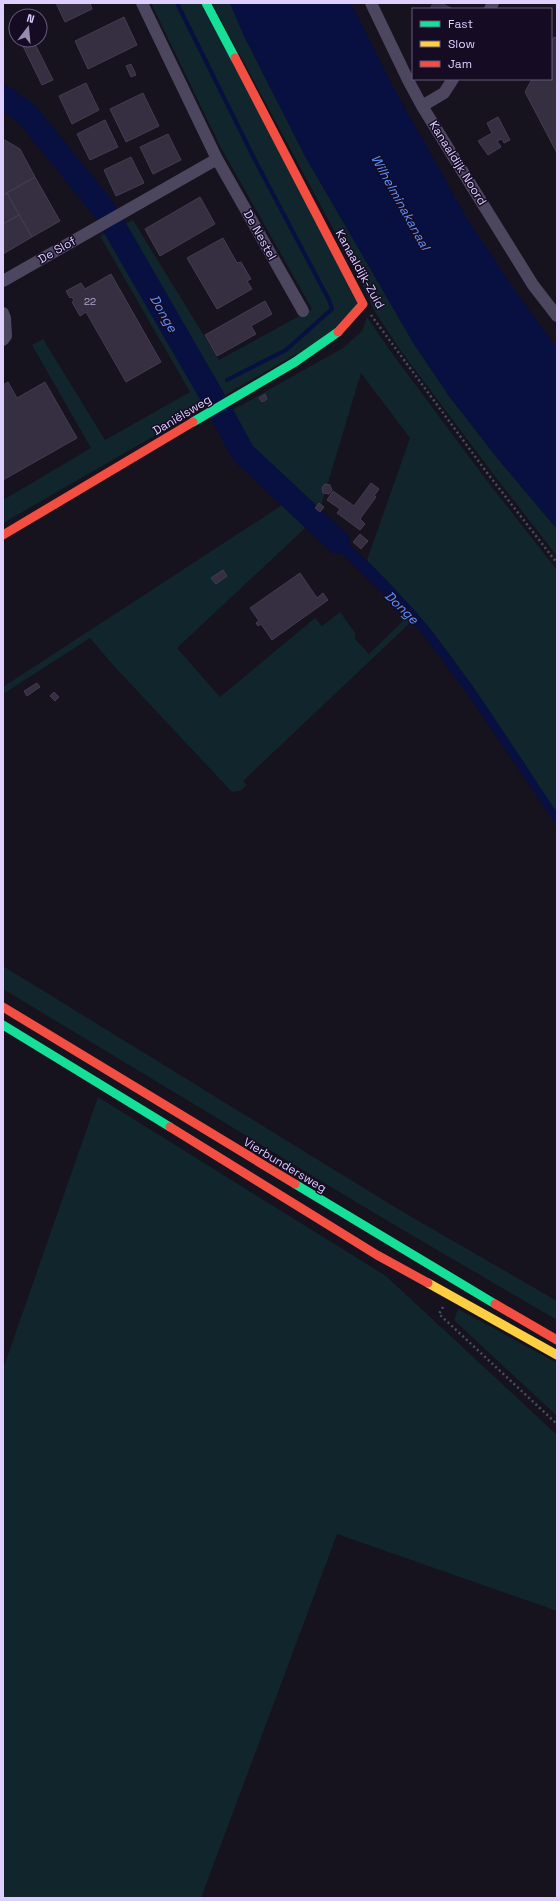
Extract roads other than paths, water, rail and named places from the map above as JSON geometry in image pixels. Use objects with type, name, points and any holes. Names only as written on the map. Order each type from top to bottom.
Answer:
[{"type":"street","name":"De Nestel","points":[[142,3],[217,159],[302,311]]},
{"type":"street","name":"Kanaaldijk-Zuid","points":[[206,3],[363,304]]},
{"type":"street","name":"Kanaaldijk Noord","points":[[371,3],[422,106],[533,285],[557,316]]},
{"type":"street","points":[[422,106],[444,93],[452,80]]},
{"type":"street","name":"De Slof","points":[[3,281],[217,159]]},
{"type":"street","name":"Daniëlsweg","points":[[3,535],[295,362],[341,330],[363,304]]},
{"type":"street","points":[[3,313],[5,318],[6,336],[3,340]]},
{"type":"street","name":"Vierbundersweg","points":[[3,1007],[387,1240],[557,1340]]},
{"type":"street","points":[[3,1025],[377,1255],[557,1355]]},
{"type":"street","points":[[67,1064],[75,1051]]},
{"type":"street","points":[[224,1162],[233,1147]]},
{"type":"street","points":[[377,1255],[387,1240]]},
{"type":"street","points":[[449,1295],[457,1281]]},
{"type":"water","name":"Wilhelminakanaal","points":[[230,3],[351,3],[392,85],[468,220],[521,299],[557,348],[557,529],[498,459],[449,396],[414,344],[305,156],[244,36]]},
{"type":"water","points":[[318,516],[362,556],[404,598],[446,650],[495,719],[557,813],[557,826],[466,692],[420,631],[311,523]]},
{"type":"waterway","points":[[177,3],[255,160],[329,300],[332,309],[286,350],[227,380]]},
{"type":"waterway","name":"Donge","points":[[3,97],[27,114],[105,211]]},
{"type":"waterway","name":"Donge","points":[[115,228],[213,398]]},
{"type":"waterway","name":"Donge","points":[[223,416],[243,453],[338,542]]}]
